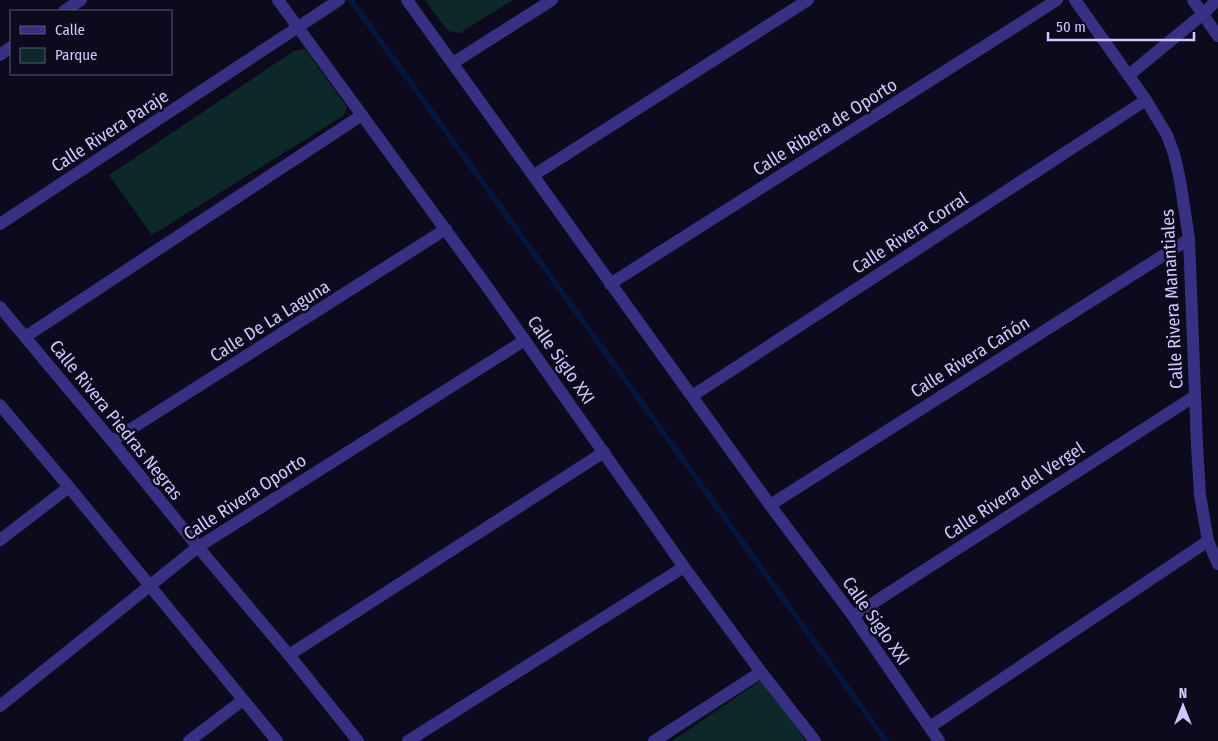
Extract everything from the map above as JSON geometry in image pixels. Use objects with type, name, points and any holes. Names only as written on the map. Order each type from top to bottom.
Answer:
[{"type":"street","points":[[66,10],[81,0]]},
{"type":"street","name":"Calle Siglo XXI","points":[[278,0],[446,229],[684,567],[761,672],[815,741]]},
{"type":"street","name":"Calle Rivera Paraje","points":[[0,224],[339,0]]},
{"type":"street","name":"Calle Siglo XXI","points":[[407,0],[770,505],[853,616],[939,741]]},
{"type":"street","points":[[453,63],[552,0]]},
{"type":"street","points":[[534,175],[808,0]]},
{"type":"street","name":"Calle Ribera de Oporto","points":[[610,284],[1057,0]]},
{"type":"street","name":"Calle Rivera Manantiales","points":[[1075,0],[1146,100],[1167,135],[1174,154],[1189,239],[1200,495],[1208,541],[1218,564]]},
{"type":"street","points":[[1193,0],[1218,36]]},
{"type":"street","points":[[1129,75],[1203,14],[1217,0]]},
{"type":"street","name":"Calle Rivera Corral","points":[[692,396],[1146,100]]},
{"type":"street","points":[[24,337],[362,115]]},
{"type":"street","name":"Calle De La Laguna","points":[[112,441],[446,229]]},
{"type":"street","name":"Calle Rivera Cañón","points":[[770,505],[1189,239]]},
{"type":"street","name":"Calle Rivera Piedras Negras","points":[[0,307],[358,741]]},
{"type":"street","name":"Calle Rivera Oporto","points":[[0,706],[198,547],[525,340]]},
{"type":"street","name":"Calle Rivera del Vergel","points":[[853,616],[1195,396]]},
{"type":"street","points":[[0,405],[277,741]]},
{"type":"street","points":[[289,655],[604,452]]},
{"type":"street","points":[[0,540],[69,487]]},
{"type":"street","points":[[930,727],[1208,541]]},
{"type":"street","points":[[408,741],[684,567]]},
{"type":"street","points":[[654,741],[761,672]]},
{"type":"street","points":[[189,741],[243,700]]},
{"type":"green space","points":[[425,0],[513,0],[460,33],[448,31]]},
{"type":"green space","points":[[305,49],[347,107],[343,116],[152,235],[109,175],[294,51]]},
{"type":"green space","points":[[763,679],[806,741],[672,741]]},
{"type":"waterway","points":[[351,0],[886,741]]}]
